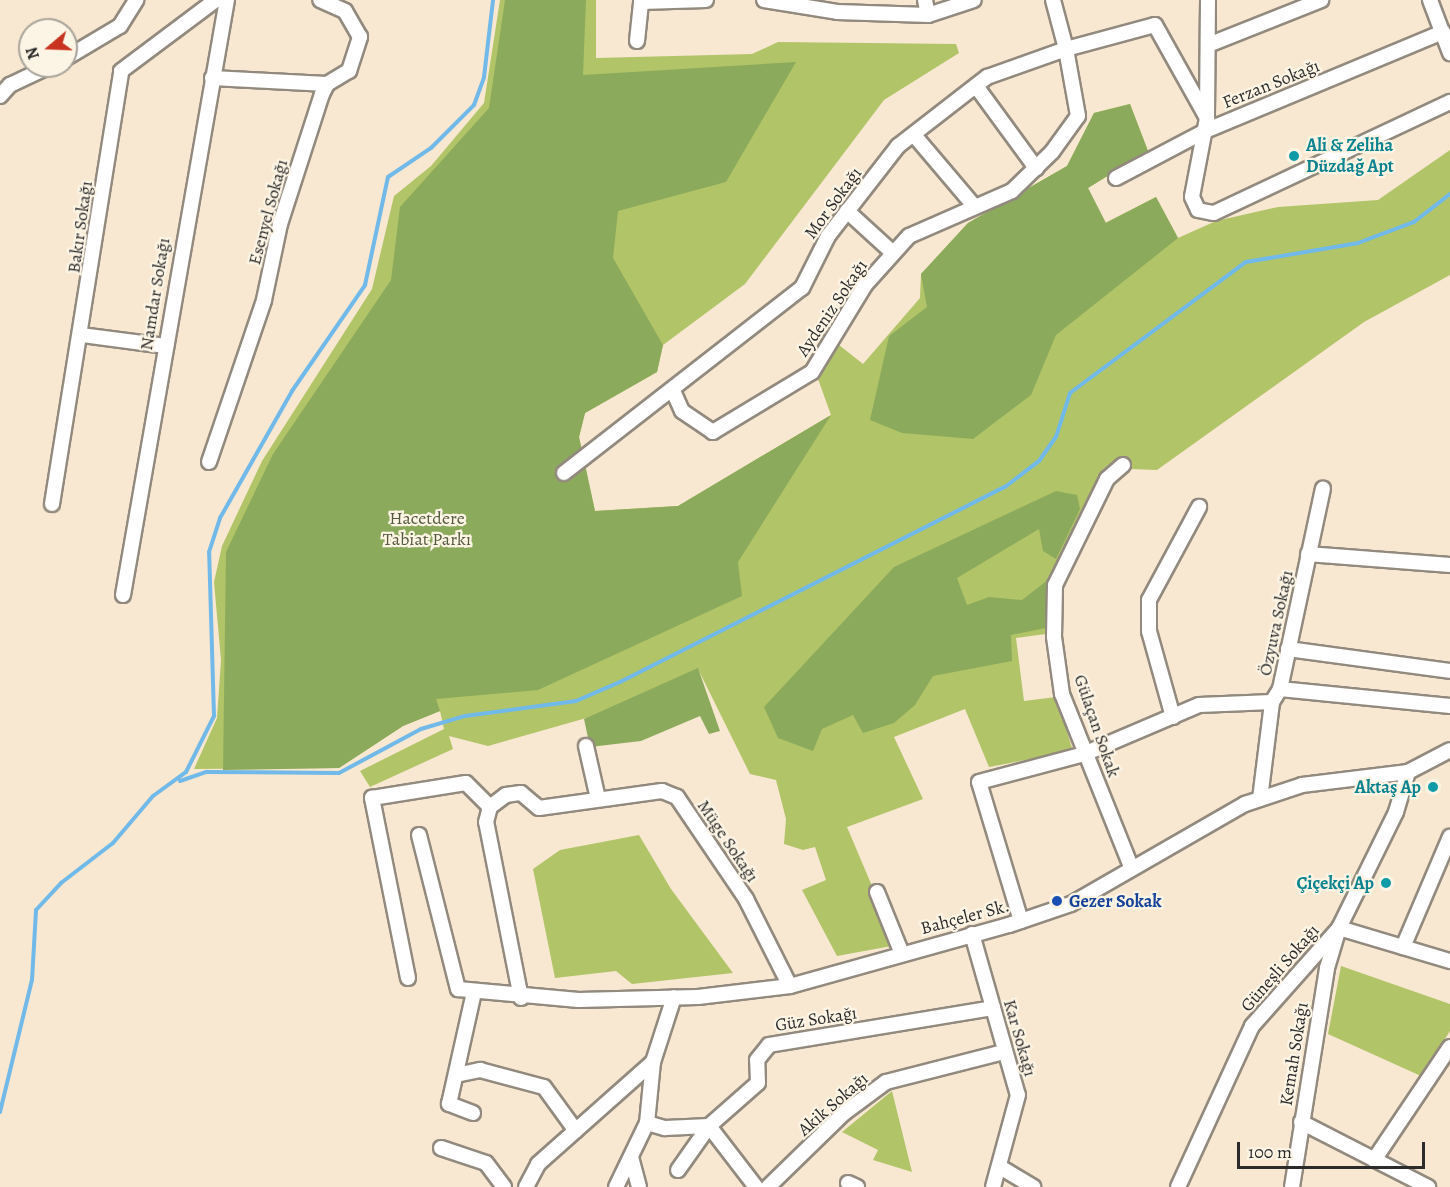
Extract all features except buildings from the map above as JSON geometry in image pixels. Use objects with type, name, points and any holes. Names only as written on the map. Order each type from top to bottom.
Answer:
[{"type":"street","points":[[78,51],[120,26],[136,0]]},
{"type":"street","name":"Bakır Sokağı","points":[[52,504],[82,335],[121,71],[216,0]]},
{"type":"street","name":"Namdar Sokağı","points":[[123,596],[227,0]]},
{"type":"street","points":[[212,78],[327,84],[349,72],[360,37],[345,11],[320,0]]},
{"type":"street","points":[[637,40],[641,2],[705,0]]},
{"type":"street","points":[[764,0],[837,12],[928,15],[974,0]]},
{"type":"street","points":[[924,0],[928,15]]},
{"type":"street","name":"Aydeniz Sokağı","points":[[673,391],[682,411],[713,432],[781,392],[812,372],[865,285],[909,236],[1012,191],[1036,168],[1077,116],[1066,49],[1053,0]]},
{"type":"street","points":[[1208,0],[1206,124],[1192,197],[1198,210],[1214,213],[1450,102]]},
{"type":"street","points":[[1208,45],[1321,0]]},
{"type":"street","points":[[1430,0],[1450,53]]},
{"type":"street","name":"Mor Sokağı","points":[[564,473],[673,391],[802,288],[847,211],[898,146],[976,86],[1066,49],[1155,25],[1206,124]]},
{"type":"street","name":"Ferzan Sokağı","points":[[1116,178],[1206,124],[1443,32]]},
{"type":"street","points":[[0,96],[10,85],[25,78]]},
{"type":"street","name":"Esenyel Sokağı","points":[[209,462],[264,300],[280,224],[327,84]]},
{"type":"street","points":[[976,86],[1036,168]]},
{"type":"street","points":[[914,135],[975,207]]},
{"type":"street","points":[[847,211],[893,254]]},
{"type":"street","points":[[82,335],[166,346]]},
{"type":"street","name":"Gülaçan Sokak","points":[[1123,465],[1107,479],[1055,585],[1054,637],[1062,694],[1084,754],[1132,869]]},
{"type":"street","name":"Özyuva Sokağı","points":[[1260,799],[1272,702],[1280,689],[1323,489]]},
{"type":"street","points":[[1173,717],[1149,631],[1149,600],[1199,507]]},
{"type":"street","points":[[1308,554],[1450,566]]},
{"type":"street","points":[[1288,649],[1450,670]]},
{"type":"street","points":[[1280,689],[1450,706]]},
{"type":"street","points":[[1021,921],[979,782],[1084,754],[1199,705],[1272,702]]},
{"type":"street","points":[[586,746],[598,799]]},
{"type":"street","name":"Bahçeler Sk.","points":[[419,835],[458,989],[521,998],[674,997],[790,986],[1021,921],[1071,904],[1198,827],[1260,799],[1302,785],[1408,772],[1450,750]]},
{"type":"street","name":"Güneşli Sokağı","points":[[1178,1187],[1252,1026],[1339,928],[1396,812],[1408,772]]},
{"type":"street","points":[[408,978],[372,798],[466,783],[490,807],[486,822],[521,998]]},
{"type":"street","name":"Müge Sokağı","points":[[490,807],[506,795],[521,793],[539,808],[662,791],[677,797],[746,899],[790,986]]},
{"type":"street","points":[[1403,947],[1450,837]]},
{"type":"street","points":[[876,892],[902,954]]},
{"type":"street","points":[[1339,928],[1450,961]]},
{"type":"street","name":"Kemah Sokağı","points":[[1292,1187],[1301,1122],[1339,928]]},
{"type":"street","name":"Kar Sokağı","points":[[972,934],[1018,1095],[993,1187]]},
{"type":"street","points":[[473,1113],[449,1104],[474,992]]},
{"type":"street","points":[[616,1187],[646,1123],[653,1062],[674,997]]},
{"type":"street","name":"Güz Sokağı","points":[[678,1170],[708,1126],[758,1083],[757,1060],[769,1045],[993,1008]]},
{"type":"street","points":[[1374,1160],[1450,1047]]},
{"type":"street","name":"Akik Sokağı","points":[[768,1187],[844,1113],[886,1082],[1004,1052]]},
{"type":"street","points":[[527,1187],[538,1164],[653,1062]]},
{"type":"street","points":[[456,1075],[480,1070],[544,1087],[576,1131]]},
{"type":"street","points":[[1301,1122],[1428,1187]]},
{"type":"street","points":[[646,1123],[708,1126],[756,1187]]},
{"type":"street","points":[[441,1148],[486,1163],[504,1187]]},
{"type":"street","points":[[631,1157],[639,1187]]},
{"type":"street","points":[[1000,1167],[1033,1187]]},
{"type":"green space","points":[[500,0],[596,0],[596,58],[752,54],[778,42],[956,44],[959,53],[884,100],[745,284],[663,345],[657,372],[585,413],[579,437],[595,511],[678,506],[831,415],[818,379],[839,345],[863,364],[920,298],[921,274],[968,223],[1067,166],[1094,113],[1130,104],[1148,151],[1088,188],[1105,223],[1156,197],[1178,238],[1216,221],[1278,207],[1378,200],[1450,150],[1450,275],[1364,322],[1157,470],[1104,468],[1052,581],[1053,633],[1016,638],[1024,701],[1056,697],[1073,751],[989,767],[965,709],[894,737],[923,799],[847,827],[897,945],[837,956],[802,890],[826,880],[815,847],[803,850],[784,844],[786,819],[776,780],[750,774],[698,669],[597,715],[488,746],[449,736],[453,749],[370,787],[360,771],[444,729],[440,711],[403,726],[339,768],[194,769],[217,718],[221,660],[214,582],[222,546],[262,461],[372,289],[394,196],[431,166],[484,103]]},
{"type":"green space","name":"Hacetdere Tabiat Parkı","points":[[505,0],[586,0],[583,75],[796,62],[726,182],[618,211],[613,258],[663,345],[657,372],[585,413],[579,437],[595,511],[678,506],[831,415],[738,562],[742,596],[538,690],[436,699],[440,711],[403,726],[339,768],[223,770],[226,552],[273,454],[391,280],[400,207],[489,108]]},
{"type":"green space","points":[[1130,104],[1148,151],[1088,188],[1106,223],[1156,197],[1178,238],[1056,335],[1031,395],[973,439],[902,433],[870,420],[889,336],[927,307],[921,274],[968,223],[1067,166],[1094,113]]},
{"type":"green space","points":[[1056,491],[1077,495],[1080,509],[1056,559],[1043,551],[1039,529],[957,578],[967,605],[989,597],[1022,600],[1049,579],[1046,628],[1011,635],[1012,661],[933,676],[915,705],[894,723],[863,733],[853,715],[822,729],[813,751],[778,738],[764,707],[894,567]]},
{"type":"green space","points":[[698,668],[720,731],[709,734],[700,716],[641,741],[590,747],[584,719]]},
{"type":"green space","points":[[639,835],[671,889],[733,973],[632,984],[616,971],[555,978],[533,869],[560,850]]},
{"type":"green space","points":[[1341,966],[1450,1004],[1450,1031],[1421,1076],[1328,1034]]},
{"type":"green space","points":[[892,1091],[912,1172],[873,1160],[878,1150],[842,1132]]},
{"type":"waterway","points":[[0,1112],[32,980],[36,910],[61,883],[113,843],[153,796],[186,772],[214,716],[209,552],[220,518],[292,391],[365,285],[388,177],[431,148],[474,105],[484,77],[493,0]]},
{"type":"waterway","points":[[180,781],[206,772],[339,773],[421,729],[465,716],[576,701],[622,681],[1005,487],[1039,461],[1056,437],[1070,393],[1246,262],[1358,243],[1414,222],[1450,194]]},
{"type":"place","name":"Ali & Zeliha Düzdağ Apt","points":[[1294,156]]},
{"type":"place","name":"Aktaş Ap","points":[[1433,787]]},
{"type":"place","name":"Çiçekçi Ap","points":[[1386,883]]},
{"type":"place","name":"Gezer Sokak","points":[[1057,901]]}]
